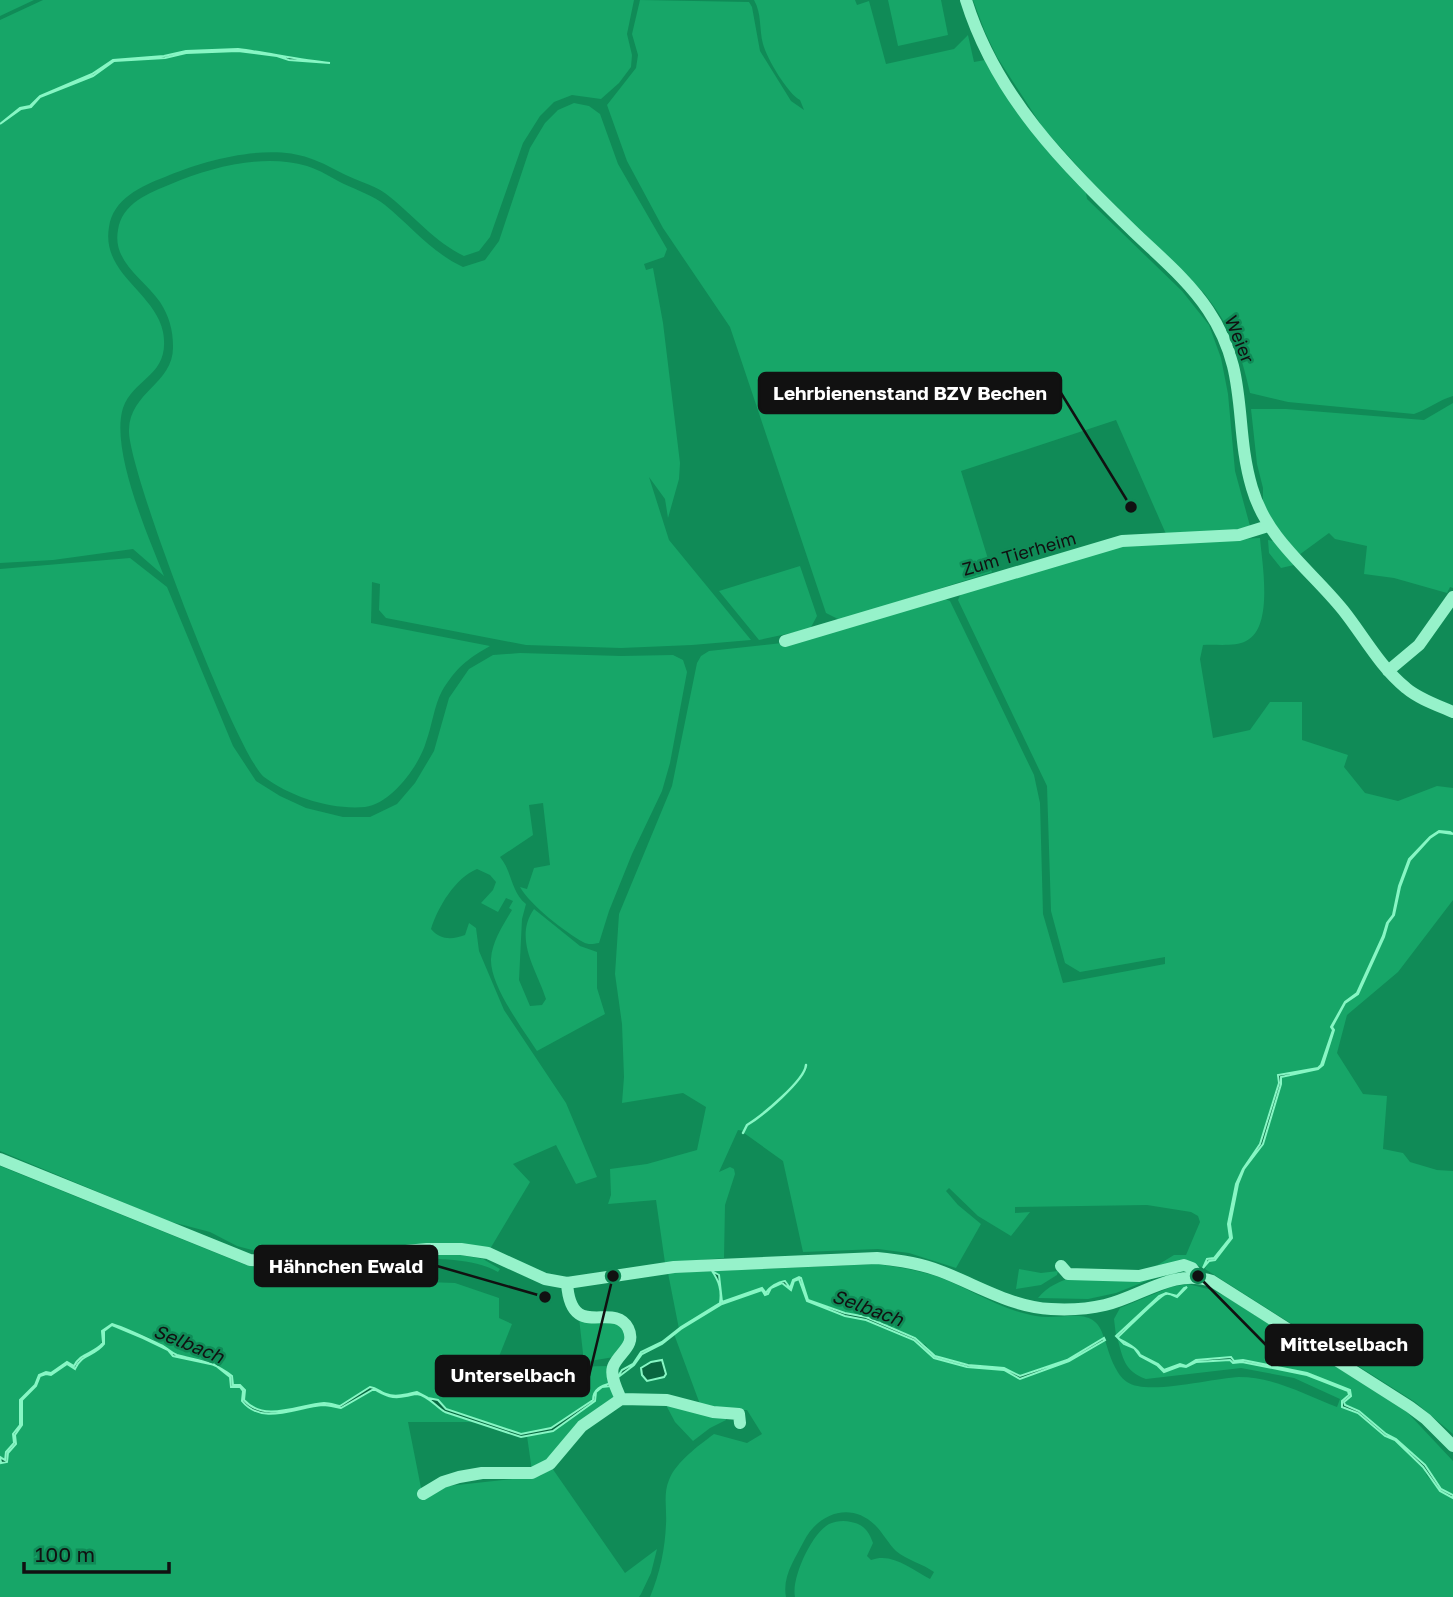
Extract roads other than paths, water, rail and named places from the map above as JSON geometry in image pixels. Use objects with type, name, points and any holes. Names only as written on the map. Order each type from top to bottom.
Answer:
[{"type":"street","name":"Weier","points":[[967,0],[988,57],[1005,87],[1040,135],[1089,189],[1176,273],[1208,309],[1225,338],[1235,367],[1246,463],[1252,489],[1268,526],[1286,550],[1340,607],[1388,671],[1406,689],[1453,712]]},
{"type":"street","name":"Zum Tierheim","points":[[785,641],[1122,541],[1239,535],[1268,526]]},
{"type":"street","points":[[1388,671],[1419,645],[1453,597]]},
{"type":"street","points":[[0,1158],[250,1260],[289,1262],[426,1248],[461,1249],[488,1253],[545,1279],[568,1283],[674,1267],[877,1258],[906,1260],[922,1265],[1023,1305],[1062,1309],[1104,1305],[1184,1276],[1198,1276],[1212,1281],[1361,1374],[1426,1419],[1453,1446]]},
{"type":"street","points":[[1061,1266],[1068,1274],[1139,1276],[1184,1265],[1192,1268],[1198,1276]]},
{"type":"street","points":[[568,1283],[568,1297],[572,1309],[580,1315],[620,1320],[627,1327],[631,1338],[627,1349],[613,1367],[613,1376],[621,1399]]},
{"type":"street","points":[[424,1494],[443,1482],[459,1477],[482,1473],[532,1473],[550,1464],[582,1426],[621,1399],[667,1400],[713,1412],[739,1414],[740,1423]]},
{"type":"waterway","points":[[743,1133],[747,1125],[791,1088],[804,1072],[806,1065]]},
{"type":"place","name":"Lehrbienenstand BZV Bechen","points":[[1131,507]]},
{"type":"place","name":"Unterselbach","points":[[613,1276]]},
{"type":"place","name":"Mittelselbach","points":[[1198,1276]]},
{"type":"place","name":"Hähnchen Ewald","points":[[545,1297]]},
{"type":"water label","name":"Selbach","points":[[868,1307]]},
{"type":"water label","name":"Selbach","points":[[189,1343]]}]
